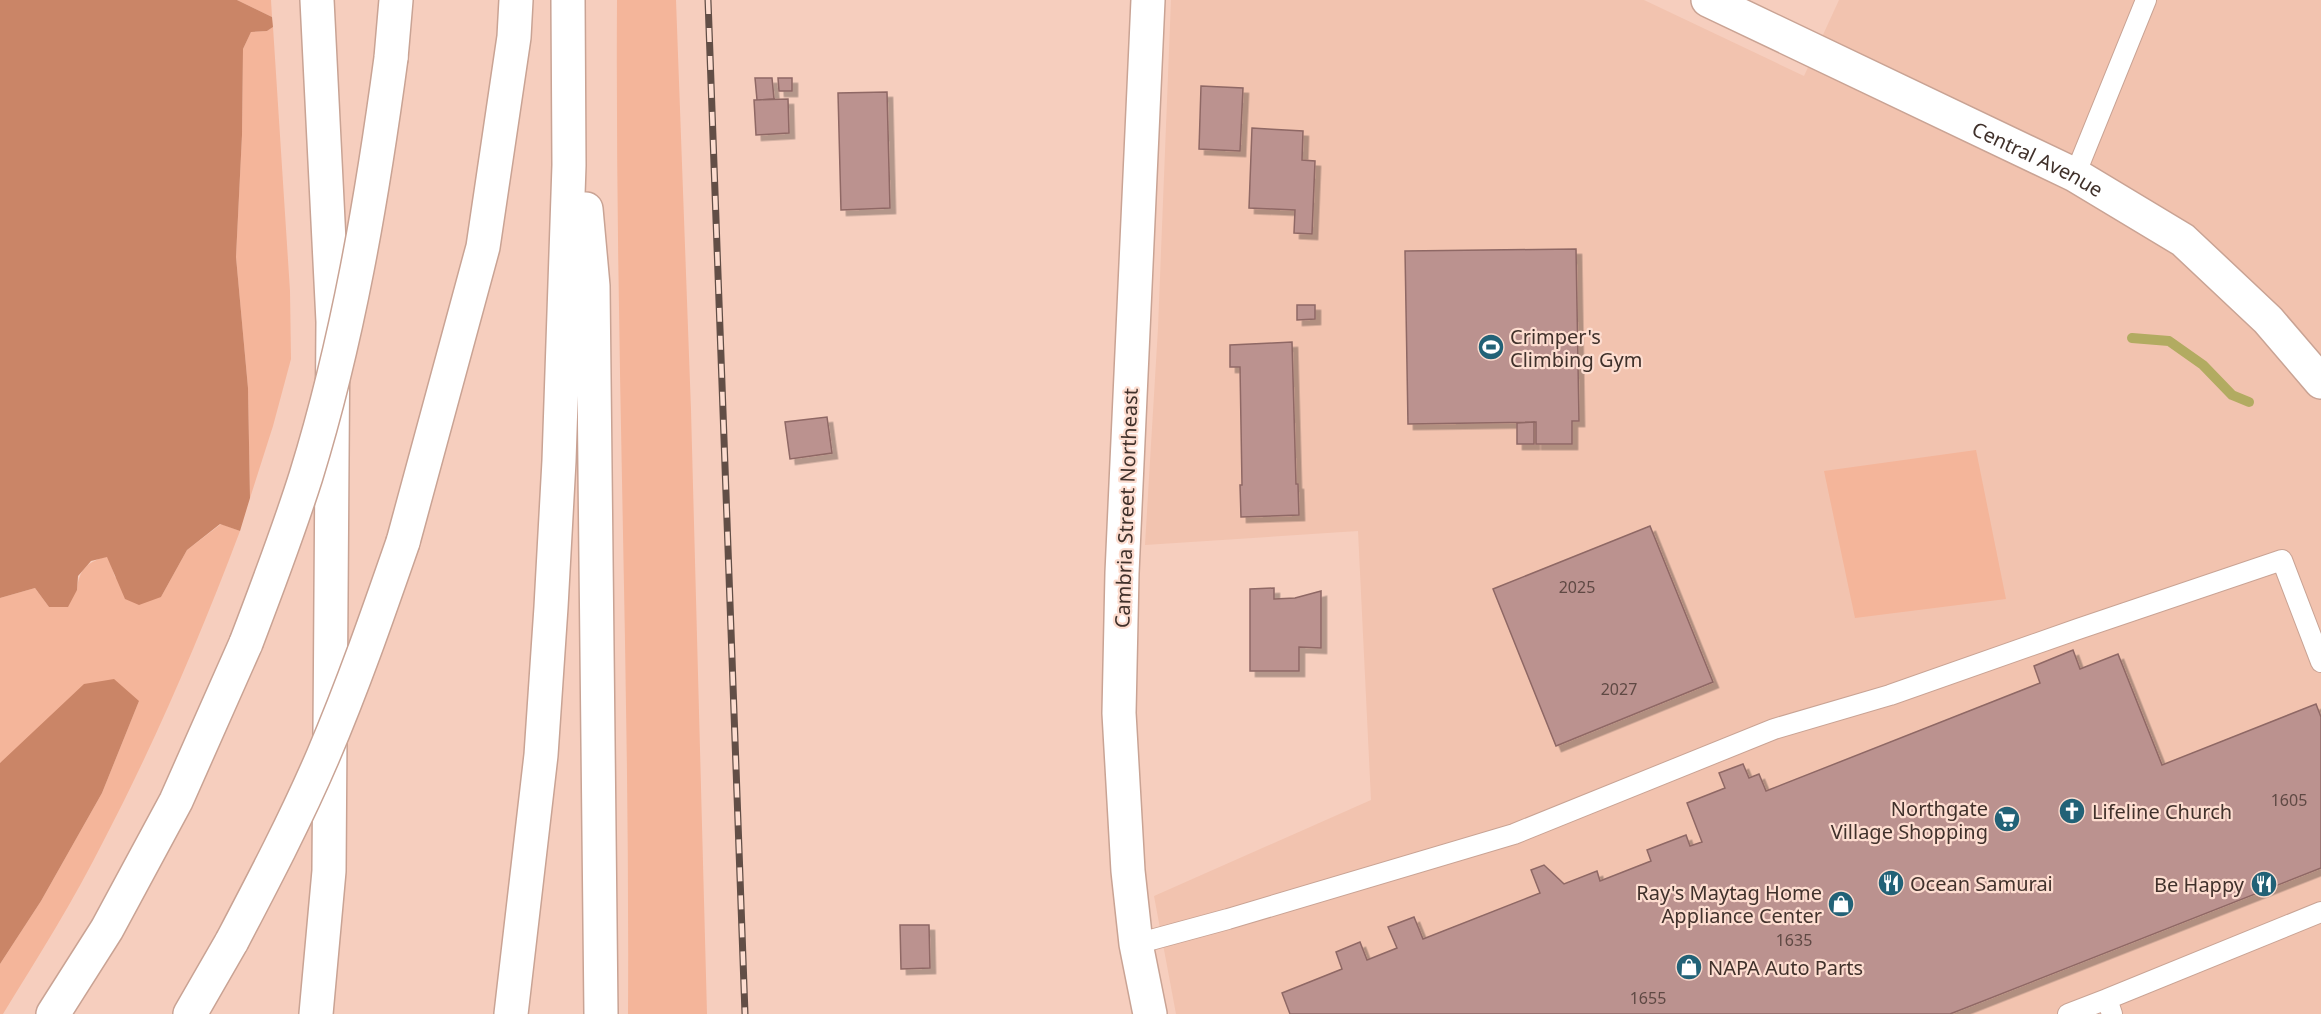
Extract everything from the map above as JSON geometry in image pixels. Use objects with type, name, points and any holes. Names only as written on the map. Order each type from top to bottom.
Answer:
[{"type":"main road","points":[[316,1014],[329,871],[333,322],[317,0]]},
{"type":"main road","points":[[53,1014],[107,929],[176,801],[246,643],[306,476],[334,373],[358,268],[377,163],[396,0]]},
{"type":"main road","points":[[190,1014],[232,941],[279,851],[322,758],[365,651],[404,542],[483,247],[514,37],[516,0]]},
{"type":"main road","name":"Cambria Street Northeast","points":[[1148,0],[1122,573],[1119,713],[1128,871],[1137,944],[1150,1014]]},
{"type":"main road","name":"Central Avenue","points":[[1708,0],[2076,175],[2183,240],[2268,320],[2321,382]]},
{"type":"main road","points":[[511,1014],[541,755],[551,607],[565,314],[569,165],[568,11]]},
{"type":"main road","points":[[568,11],[592,286],[601,1014]]},
{"type":"lane","points":[[2076,175],[2146,0]]},
{"type":"lane","points":[[1137,944],[1514,834],[1774,729],[1890,695],[2282,560],[2321,662]]},
{"type":"lane","points":[[2068,1014],[2109,1007],[2321,912]]},
{"type":"shaded area","points":[[0,0],[237,0],[272,17],[273,27],[267,31],[251,32],[243,49],[242,135],[236,257],[248,388],[250,498],[240,531],[220,524],[187,550],[161,597],[139,605],[125,599],[107,557],[91,561],[78,576],[77,590],[68,607],[49,607],[35,588],[0,598]]},
{"type":"shaded area","points":[[237,0],[271,0],[272,17]]},
{"type":"shaded area","points":[[617,0],[676,0],[691,410],[707,1014],[628,1014]]},
{"type":"shaded area","points":[[1171,0],[1644,0],[1804,76],[1839,0],[2321,0],[2321,1014],[1176,1014],[1154,896],[1371,800],[1358,531],[1145,545],[1158,328]]},
{"type":"shaded area","points":[[273,27],[290,291],[291,359],[250,498],[248,388],[236,257],[242,135],[243,49],[251,32],[267,31]]},
{"type":"shaded area","points":[[1976,450],[2006,599],[1855,618],[1824,471]]},
{"type":"shaded area","points":[[221,524],[240,531],[193,649],[159,726],[80,884],[3,1014],[0,1014],[0,964],[41,901],[102,793],[139,701],[0,763],[0,598],[35,588],[49,607],[77,590],[85,567],[108,556],[115,577],[161,597],[187,550]]},
{"type":"shaded area","points":[[114,679],[139,701],[102,793],[41,901],[0,964],[0,763],[84,684]]},
{"type":"building","points":[[755,78],[772,78],[774,99],[757,100]]},
{"type":"building","points":[[778,78],[792,78],[792,91],[779,91]]},
{"type":"building","points":[[1201,86],[1243,88],[1240,151],[1199,149]]},
{"type":"building","points":[[887,92],[890,208],[841,210],[838,93]]},
{"type":"building","points":[[788,99],[789,133],[756,135],[754,100]]},
{"type":"building","points":[[1252,128],[1303,131],[1302,160],[1315,161],[1312,234],[1294,233],[1295,210],[1249,208]]},
{"type":"building","points":[[1576,249],[1579,421],[1572,421],[1572,444],[1536,444],[1536,422],[1408,424],[1405,251]]},
{"type":"building","points":[[1297,305],[1315,305],[1315,319],[1297,320]]},
{"type":"building","points":[[1292,342],[1299,515],[1241,517],[1240,367],[1230,367],[1230,345]]},
{"type":"building","points":[[827,417],[832,453],[790,459],[785,422]]},
{"type":"building","points":[[1534,422],[1534,444],[1517,444],[1517,423]]},
{"type":"building","points":[[1650,526],[1713,682],[1556,746],[1493,589]]},
{"type":"building","points":[[1274,588],[1274,599],[1295,598],[1321,591],[1321,648],[1299,647],[1299,671],[1250,671],[1250,589]]},
{"type":"building","name":"Northgate Village Shopping","points":[[2073,650],[2080,669],[2118,654],[2162,765],[2316,704],[2321,717],[2321,868],[1950,1014],[1290,1014],[1282,993],[1342,969],[1336,952],[1360,942],[1367,960],[1397,948],[1388,927],[1414,917],[1423,939],[1540,893],[1531,870],[1544,865],[1564,884],[1597,871],[1600,881],[1651,861],[1647,850],[1686,835],[1690,846],[1702,842],[1687,803],[1725,788],[1719,773],[1743,764],[1749,778],[1759,774],[1766,791],[2040,683],[2034,666]]},
{"type":"building","points":[[900,925],[929,925],[930,968],[901,969]]},
{"type":"waterway","points":[[2132,338],[2169,341],[2203,365],[2232,395],[2249,402]]},
{"type":"railway","points":[[708,0],[745,1014]]},
{"type":"place","name":"Crimper's Climbing Gym","points":[[1491,347]]},
{"type":"place","name":"Lifeline Church","points":[[2072,811]]},
{"type":"place","name":"Northgate Village Shopping","points":[[2007,819]]},
{"type":"place","name":"Ocean Samurai","points":[[1891,883]]},
{"type":"place","name":"Be Happy","points":[[2264,884]]},
{"type":"place","name":"Ray's Maytag Home Appliance Center","points":[[1841,904]]},
{"type":"place","name":"NAPA Auto Parts","points":[[1689,967]]}]
